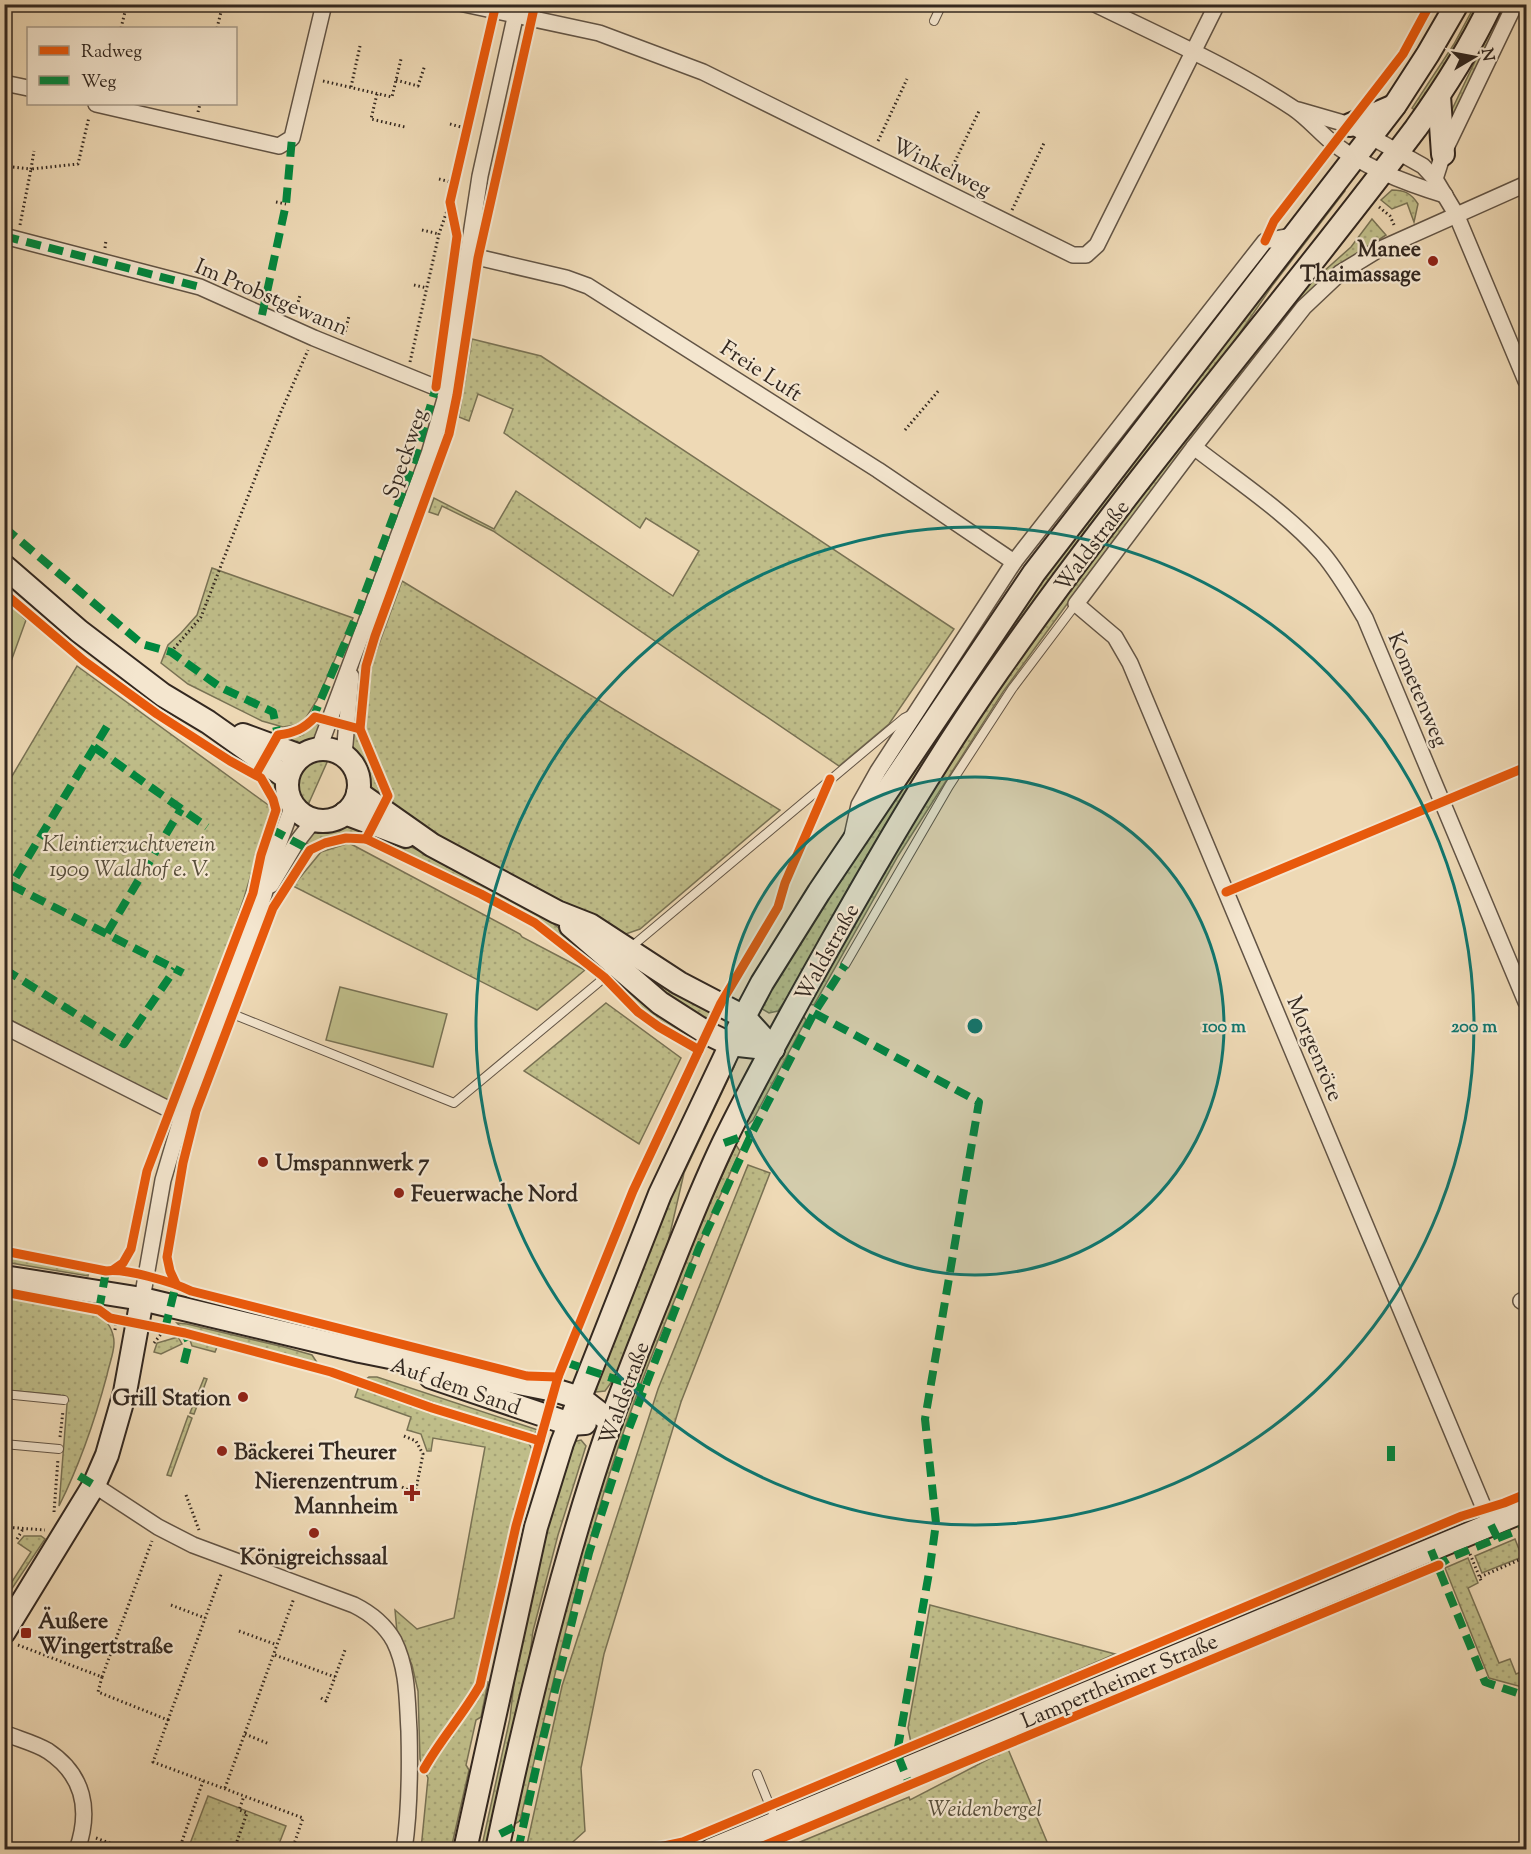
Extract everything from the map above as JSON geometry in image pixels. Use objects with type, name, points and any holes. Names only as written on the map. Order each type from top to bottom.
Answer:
[{"type":"main road","name":"Waldstraße","points":[[497,1850],[565,1565],[611,1422],[688,1224],[724,1143],[773,1048],[884,850],[932,770],[997,673],[1056,590],[1202,399],[1398,153],[1440,96],[1479,30],[1491,4]]},
{"type":"main road","name":"Waldstraße","points":[[465,1850],[536,1527],[570,1424],[660,1194],[730,1044],[762,983],[851,843],[1034,573],[1395,105],[1456,5]]},
{"type":"main road","points":[[1440,96],[1443,154]]},
{"type":"main road","points":[[1350,124],[1395,105]]},
{"type":"main road","points":[[4,566],[79,631],[153,688],[208,722],[287,778]]},
{"type":"main road","points":[[208,722],[309,752],[332,749],[344,755],[354,765],[359,778],[358,793],[354,804],[336,819],[314,820],[302,815],[293,805],[287,787],[287,778],[292,766],[309,752]]},
{"type":"main road","points":[[358,793],[432,845],[557,912],[623,957],[744,1017],[773,1048]]},
{"type":"main road","points":[[345,813],[432,845]]},
{"type":"main road","points":[[623,957],[660,1003],[707,1033],[730,1044],[773,1048]]},
{"type":"main road","name":"Auf dem Sand","points":[[4,1277],[142,1299],[360,1351],[508,1380],[580,1398],[611,1422]]},
{"type":"main road","points":[[10,1626],[94,1485],[107,1455],[125,1392],[142,1299]]},
{"type":"main road","name":"Auf dem Sand","points":[[360,1351],[570,1424],[611,1422]]},
{"type":"main road","name":"Lampertheimer Straße","points":[[711,1850],[1527,1510]]},
{"type":"street","points":[[93,108],[279,146],[292,138],[324,4]]},
{"type":"street","name":"Winkelweg","points":[[464,4],[516,10],[599,33],[703,72],[1073,255],[1086,255],[1097,245],[1217,4]]},
{"type":"street","points":[[1095,4],[1194,53],[1295,109],[1334,144],[1383,172],[1409,184],[1445,195]]},
{"type":"street","points":[[1435,179],[1443,154],[1515,4]]},
{"type":"street","name":"Speckweg","points":[[309,752],[353,661],[429,454],[447,392],[480,176],[516,10]]},
{"type":"street","points":[[4,82],[27,88]]},
{"type":"street","points":[[1295,109],[1350,124],[1423,166],[1435,179],[1456,214],[1527,381]]},
{"type":"street","name":"Waldstraße","points":[[1076,604],[1194,447],[1304,307],[1340,273],[1376,250],[1527,184]]},
{"type":"street","name":"Waldstraße","points":[[851,843],[859,805],[1014,562],[1265,241],[1296,235]]},
{"type":"street","name":"Im Probstgewann","points":[[11,237],[200,287],[314,338],[447,392]]},
{"type":"street","name":"Freie Luft","points":[[468,255],[566,278],[588,286],[878,470],[1014,562]]},
{"type":"street","name":"Kometenweg","points":[[1194,447],[1295,526],[1322,553],[1348,587],[1365,618],[1527,1002]]},
{"type":"street","name":"Morgenröte","points":[[1076,604],[1115,637],[1130,663],[1491,1525]]},
{"type":"street","name":"Speckweg","points":[[344,755],[353,661]]},
{"type":"street","points":[[142,1299],[175,1113],[216,1007],[264,895],[273,859],[293,805]]},
{"type":"street","points":[[264,895],[314,820]]},
{"type":"street","points":[[4,1026],[175,1113]]},
{"type":"street","points":[[94,1485],[158,1527],[193,1545],[354,1605],[370,1614],[392,1638],[400,1656],[407,1689],[410,1769],[404,1850]]},
{"type":"street","points":[[4,1733],[47,1750],[66,1767],[78,1785],[84,1802],[85,1817],[83,1833],[77,1850]]},
{"type":"lane","points":[[934,21],[942,4]]},
{"type":"lane","name":"Waldstraße","points":[[845,965],[949,786],[1012,689],[1076,604]]},
{"type":"lane","points":[[216,1007],[454,1103],[598,983],[640,939],[904,718],[916,713]]},
{"type":"lane","points":[[4,1394],[64,1400]]},
{"type":"lane","points":[[4,1444],[59,1449]]},
{"type":"lane","points":[[757,1774],[776,1822]]},
{"type":"path","points":[[121,27],[127,4]]},
{"type":"path","points":[[217,27],[223,4]]},
{"type":"path","points":[[351,87],[360,46]]},
{"type":"path","points":[[323,81],[392,97],[401,59]]},
{"type":"path","points":[[396,80],[418,86],[425,65]]},
{"type":"path","points":[[871,156],[907,79]]},
{"type":"path","points":[[377,94],[371,119],[405,126]]},
{"type":"path","points":[[4,166],[31,169],[78,164],[93,108]]},
{"type":"path","points":[[941,190],[980,109]]},
{"type":"path","points":[[450,124],[468,129]]},
{"type":"path","points":[[1006,222],[1045,141]]},
{"type":"path","points":[[11,237],[34,151]]},
{"type":"path","points":[[439,179],[455,183]]},
{"type":"path","points":[[276,202],[286,204]]},
{"type":"path","points":[[450,202],[453,221]]},
{"type":"path","points":[[407,375],[439,234],[450,202]]},
{"type":"path","points":[[1378,206],[1390,216],[1400,239]]},
{"type":"path","points":[[422,230],[439,234]]},
{"type":"path","points":[[414,285],[427,288]]},
{"type":"path","points":[[171,652],[201,617],[280,414],[314,338]]},
{"type":"path","points":[[905,430],[940,389]]},
{"type":"path","points":[[116,1320],[116,1337]]},
{"type":"path","points":[[54,1518],[64,1400]]},
{"type":"path","points":[[402,1487],[416,1494],[423,1454],[416,1441],[404,1436]]},
{"type":"path","points":[[186,1495],[199,1529],[193,1545]]},
{"type":"path","points":[[4,1527],[54,1530]]},
{"type":"path","points":[[158,1527],[98,1692],[168,1720]]},
{"type":"path","points":[[17,1539],[23,1529]]},
{"type":"path","points":[[1480,1577],[1527,1557]]},
{"type":"path","points":[[227,1558],[153,1762],[303,1818],[292,1850]]},
{"type":"path","points":[[1472,1558],[1482,1582]]},
{"type":"path","points":[[225,1788],[299,1585]]},
{"type":"path","points":[[171,1605],[205,1618]]},
{"type":"path","points":[[10,1626],[102,1677]]},
{"type":"path","points":[[239,1630],[277,1645]]},
{"type":"path","points":[[321,1698],[326,1701],[345,1650]]},
{"type":"path","points":[[274,1654],[335,1677]]},
{"type":"path","points":[[245,1734],[270,1744]]},
{"type":"path","points":[[179,1850],[203,1781]]},
{"type":"path","points":[[234,1850],[247,1813],[239,1810],[244,1796]]},
{"type":"path","points":[[83,1833],[128,1850]]},
{"type":"green space","points":[[1475,5],[1481,5],[1458,47],[1416,111],[1412,108],[1454,44]]},
{"type":"green space","points":[[1502,5],[1508,5],[1450,126],[1446,122]]},
{"type":"green space","points":[[1342,189],[1345,191],[1272,286],[778,1011],[769,1013],[759,1007],[793,948],[982,659]]},
{"type":"green space","points":[[1392,190],[1407,193],[1418,204],[1414,222],[1407,203],[1392,209],[1381,200]]},
{"type":"green space","points":[[1372,219],[1386,235],[1333,270],[1307,294],[1110,545],[1003,692],[898,856],[814,1005],[806,1004],[891,852],[999,687],[1104,540],[1304,289],[1351,247]]},
{"type":"green space","points":[[472,339],[541,356],[954,629],[889,724],[839,766],[493,531],[442,506],[438,515],[429,512],[434,498],[494,529],[516,491],[673,596],[699,551],[646,518],[640,528],[504,433],[513,409],[478,394],[469,421],[459,417]]},
{"type":"green space","points":[[212,568],[353,618],[317,700],[304,721],[283,727],[262,721],[188,684],[161,663],[168,645],[197,615]]},
{"type":"green space","points":[[402,581],[780,810],[640,929],[623,935],[388,808],[392,798],[365,730],[372,663]]},
{"type":"green space","points":[[5,600],[26,620],[5,678]]},
{"type":"green space","name":"Kleintierzuchtverein 1909 Waldhof e. V.","points":[[77,666],[271,807],[244,898],[214,986],[169,1102],[5,1017],[5,788]]},
{"type":"green space","points":[[317,724],[323,725],[315,737],[307,743],[297,743],[283,738],[300,736]]},
{"type":"green space","points":[[351,731],[357,735],[382,797],[369,793],[363,769],[350,743]]},
{"type":"green space","points":[[319,760],[328,760],[308,805],[300,792],[299,780],[306,768]]},
{"type":"green space","points":[[262,773],[273,780],[281,796],[279,827],[275,824],[277,803]]},
{"type":"green space","points":[[346,825],[364,831],[305,844],[304,841],[308,837],[318,831]]},
{"type":"green space","points":[[375,831],[436,858],[539,913],[602,965],[598,966],[523,911],[481,888],[374,840]]},
{"type":"green space","points":[[349,843],[585,970],[537,1010],[293,886],[321,852]]},
{"type":"green space","points":[[633,961],[713,1008],[706,1022],[629,968]]},
{"type":"green space","points":[[619,979],[698,1039],[692,1041],[643,1010],[617,984]]},
{"type":"green space","points":[[340,987],[447,1014],[433,1067],[326,1040]]},
{"type":"green space","points":[[606,1003],[681,1058],[639,1144],[524,1071]]},
{"type":"green space","points":[[802,1014],[806,1020],[753,1120],[741,1131]]},
{"type":"green space","points":[[739,1052],[684,1173],[666,1251],[620,1370],[605,1391],[596,1392],[594,1388],[681,1163]]},
{"type":"green space","points":[[736,1145],[740,1151],[669,1313],[608,1479],[550,1692],[520,1821],[511,1826],[565,1606],[602,1477],[655,1329]]},
{"type":"green space","points":[[748,1165],[770,1173],[681,1402],[604,1654],[581,1768],[585,1831],[565,1849],[526,1849],[562,1686],[658,1389]]},
{"type":"green space","points":[[5,1254],[89,1272],[88,1276],[5,1262]]},
{"type":"green space","points":[[4,1297],[96,1312],[107,1322],[113,1333],[113,1351],[97,1409],[80,1458],[59,1506],[67,1404],[60,1395],[5,1390]]},
{"type":"green space","points":[[177,1323],[312,1355],[318,1364],[185,1331]]},
{"type":"green space","points":[[178,1337],[182,1344],[161,1354],[154,1352],[157,1343]]},
{"type":"green space","points":[[190,1340],[217,1347],[215,1352],[192,1346]]},
{"type":"green space","points":[[369,1377],[377,1377],[538,1430],[534,1434],[520,1431],[365,1380]]},
{"type":"green space","points":[[204,1378],[207,1379],[194,1414],[190,1413]]},
{"type":"green space","points":[[359,1386],[440,1415],[528,1442],[534,1453],[479,1678],[488,1682],[481,1717],[476,1720],[466,1765],[469,1770],[451,1849],[421,1849],[428,1778],[420,1759],[418,1691],[412,1665],[397,1632],[395,1610],[417,1629],[454,1618],[485,1447],[433,1438],[431,1451],[427,1451],[421,1434],[407,1430],[411,1417],[355,1397]]},
{"type":"green space","points":[[188,1416],[192,1418],[171,1476],[167,1475]]},
{"type":"green space","points":[[581,1440],[586,1446],[558,1535],[533,1631],[526,1685],[489,1849],[481,1850],[510,1718],[517,1656],[542,1539],[573,1442]]},
{"type":"green space","points":[[24,1536],[41,1536],[45,1539],[9,1593],[6,1591],[31,1552],[18,1543]]},
{"type":"green space","points":[[1515,1539],[1522,1557],[1482,1573],[1475,1556]]},
{"type":"green space","points":[[1468,1558],[1478,1583],[1468,1588],[1499,1663],[1510,1659],[1516,1674],[1526,1670],[1526,1688],[1489,1678],[1445,1568]]},
{"type":"green space","points":[[1417,1566],[1417,1572],[1249,1640],[916,1781],[749,1849],[736,1850]]},
{"type":"green space","points":[[930,1605],[1115,1654],[911,1743],[908,1728]]},
{"type":"green space","name":"Weidenbergel","points":[[1008,1749],[1050,1849],[802,1849],[800,1842],[909,1797],[910,1800]]},
{"type":"green space","points":[[208,1796],[286,1826],[277,1849],[188,1849]]},
{"type":"green space","points":[[759,1815],[758,1821],[688,1849],[666,1850],[691,1842]]},
{"type":"marked path","points":[[262,315],[286,204],[292,138]]},
{"type":"marked path","points":[[4,236],[200,287]]},
{"type":"marked path","points":[[312,720],[356,617],[414,461],[436,387]]},
{"type":"marked path","points":[[4,527],[142,644],[171,652],[220,687],[273,712],[278,735]]},
{"type":"marked path","points":[[4,897],[109,723]]},
{"type":"marked path","points":[[94,747],[207,827]]},
{"type":"marked path","points":[[107,933],[181,809]]},
{"type":"marked path","points":[[271,829],[310,850]]},
{"type":"marked path","points":[[11,885],[183,973]]},
{"type":"marked path","points":[[518,1850],[589,1553],[628,1431],[699,1248],[752,1133],[814,1013],[845,965]]},
{"type":"marked path","points":[[4,969],[124,1044],[175,969]]},
{"type":"marked path","points":[[814,1013],[979,1102],[925,1419],[936,1523],[897,1753],[910,1786]]},
{"type":"marked path","points":[[724,1143],[752,1133]]},
{"type":"marked path","points":[[99,1310],[106,1271]]},
{"type":"marked path","points":[[165,1329],[176,1284],[174,1280]]},
{"type":"marked path","points":[[184,1363],[189,1343],[185,1333]]},
{"type":"marked path","points":[[565,1362],[644,1389]]},
{"type":"marked path","points":[[1391,1446],[1391,1467]]},
{"type":"marked path","points":[[79,1476],[94,1485]]},
{"type":"marked path","points":[[1491,1525],[1498,1539]]},
{"type":"marked path","points":[[1435,1567],[1451,1557],[1526,1527]]},
{"type":"marked path","points":[[1431,1550],[1485,1682],[1526,1696]]},
{"type":"marked path","points":[[500,1834],[524,1822]]},
{"type":"cycle path","points":[[436,387],[457,236],[450,202],[496,4]]},
{"type":"cycle path","points":[[366,839],[388,796],[360,729],[366,666],[449,434],[478,258],[535,4]]},
{"type":"cycle path","points":[[1265,241],[1274,221],[1403,54],[1430,4]]},
{"type":"cycle path","points":[[4,593],[84,661],[157,714],[261,778],[273,799],[276,810],[261,855],[253,893],[147,1171],[131,1249],[123,1263],[113,1270]]},
{"type":"cycle path","points":[[256,774],[278,735],[298,730],[315,717],[360,729]]},
{"type":"cycle path","points":[[1226,892],[1526,767]]},
{"type":"cycle path","points":[[424,1769],[480,1685],[516,1526],[558,1377],[633,1191],[721,1003],[778,907],[785,883],[830,779]]},
{"type":"cycle path","points":[[176,1284],[167,1257],[183,1163],[196,1111],[273,908],[310,850],[325,843],[346,838],[366,839],[481,894],[535,923],[604,977],[638,1012],[699,1050]]},
{"type":"cycle path","points":[[4,1251],[106,1271],[136,1274],[191,1291],[527,1376],[558,1377]]},
{"type":"cycle path","points":[[4,1292],[99,1310],[110,1318],[185,1333],[331,1372],[432,1408],[540,1441]]},
{"type":"cycle path","points":[[645,1850],[683,1842],[1462,1516],[1526,1494]]},
{"type":"cycle path","points":[[753,1850],[1439,1565]]},
{"type":"place","name":"Manee Thaimassage","points":[[1433,261]]},
{"type":"place","name":"Umspannwerk 7","points":[[263,1162]]},
{"type":"place","name":"Feuerwache Nord","points":[[399,1193]]},
{"type":"place","name":"Grill Station","points":[[243,1397]]},
{"type":"place","name":"Bäckerei Theurer","points":[[222,1451]]},
{"type":"place","name":"Nierenzentrum Mannheim","points":[[412,1493]]},
{"type":"place","name":"Königreichssaal","points":[[314,1533]]},
{"type":"place","name":"Äußere Wingertstraße","points":[[26,1633]]}]
